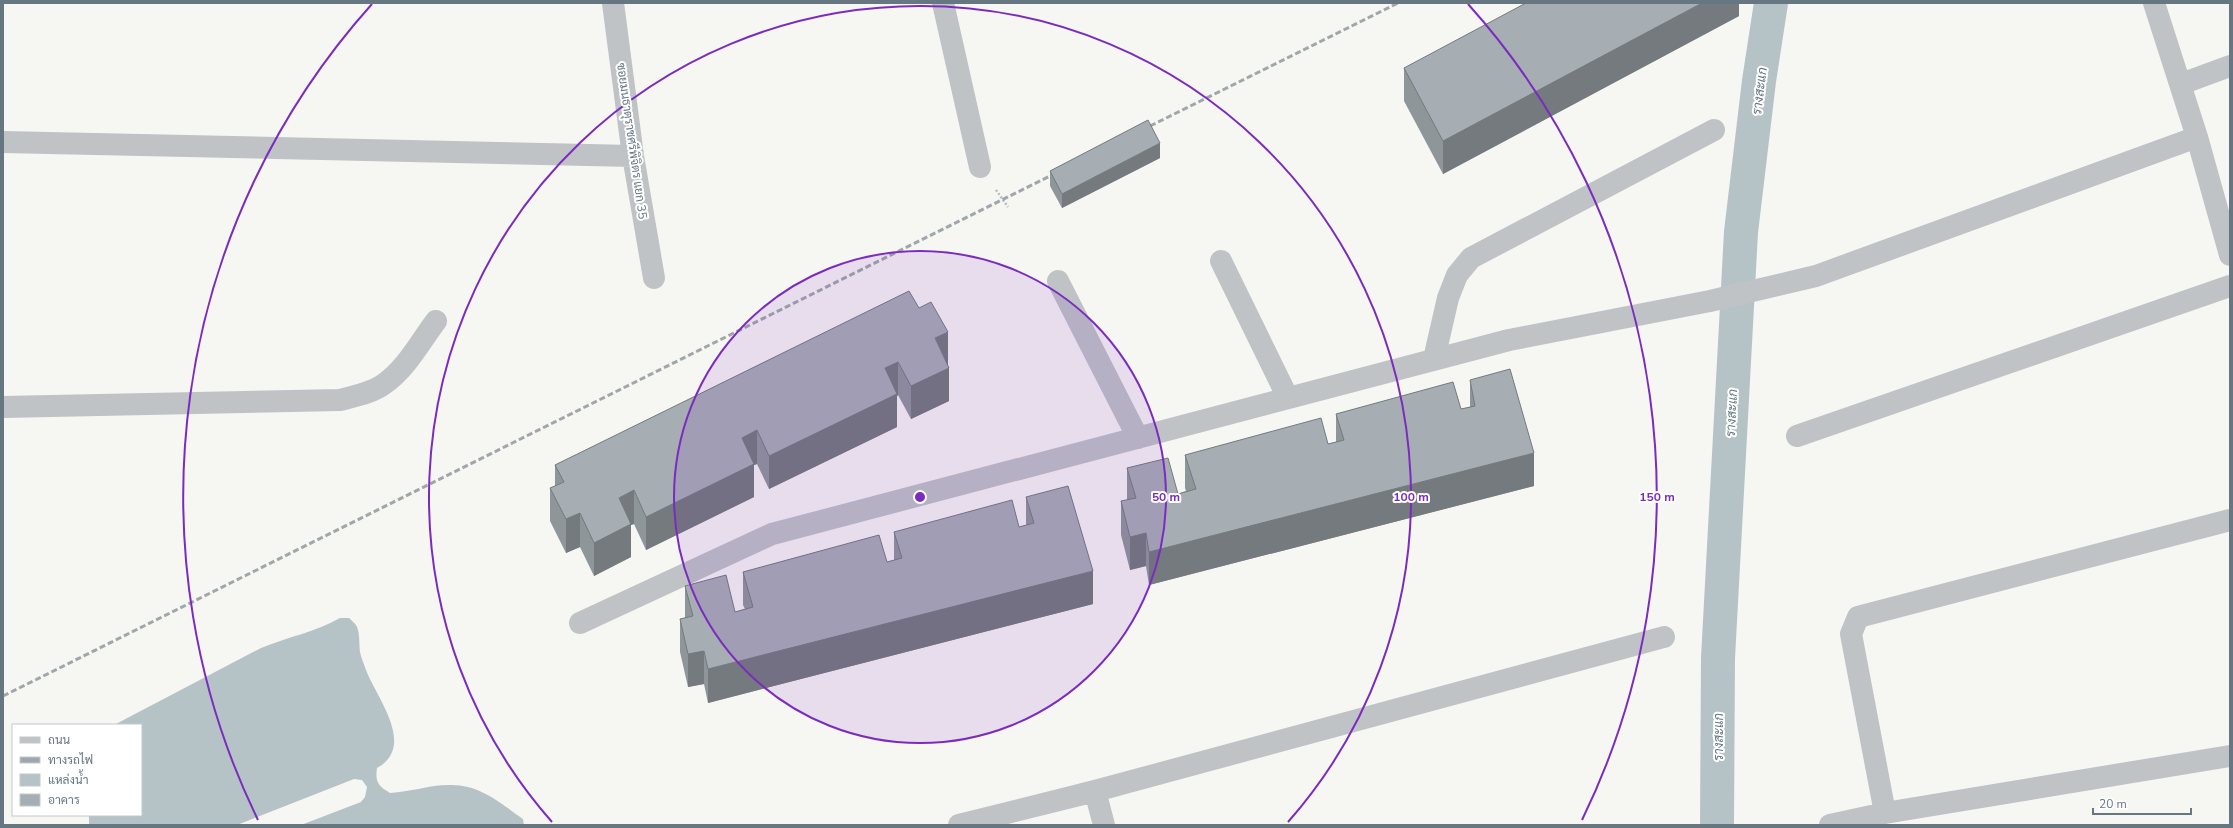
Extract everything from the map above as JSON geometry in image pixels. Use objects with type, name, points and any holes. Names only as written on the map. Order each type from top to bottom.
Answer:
[{"type":"street","name":"ซอยมนธาตุราชศรีพิจิตร แยก 35","points":[[613,3],[633,156],[654,278]]},
{"type":"street","points":[[944,3],[980,167]]},
{"type":"street","points":[[2154,3],[2197,137],[2230,255]]},
{"type":"street","points":[[2181,84],[2230,66]]},
{"type":"street","points":[[1434,359],[1448,298],[1457,275],[1471,258],[1714,130]]},
{"type":"street","points":[[580,623],[772,534],[1509,340],[1710,301],[1816,276],[2197,137]]},
{"type":"street","points":[[3,142],[633,156]]},
{"type":"street","points":[[1221,261],[1288,398]]},
{"type":"street","points":[[1058,281],[1138,438]]},
{"type":"street","points":[[1797,436],[2230,286]]},
{"type":"street","points":[[3,407],[340,400],[371,391],[384,385],[396,375],[436,321]]},
{"type":"street","points":[[1885,813],[1851,634],[1858,617],[2230,520]]},
{"type":"street","points":[[959,825],[1095,791],[1664,637]]},
{"type":"street","points":[[1830,825],[1885,813],[2230,756]]},
{"type":"street","points":[[1095,791],[1104,825]]},
{"type":"water","points":[[340,618],[349,618],[355,623],[358,630],[362,659],[390,721],[394,734],[394,747],[388,759],[377,768],[376,777],[380,786],[390,793],[442,785],[460,785],[488,795],[506,806],[523,819],[524,825],[301,825],[361,802],[365,797],[367,787],[362,780],[354,779],[237,825],[89,825],[89,816],[142,816],[142,724],[116,724],[261,648],[331,623]]},
{"type":"building","points":[[1526,3],[1702,3],[1443,141],[1404,68]]},
{"type":"building","points":[[1148,120],[1160,143],[1062,194],[1050,171]]},
{"type":"building","points":[[909,291],[919,308],[931,302],[948,332],[935,338],[949,368],[911,386],[898,362],[885,368],[897,394],[769,456],[757,430],[742,438],[754,464],[646,517],[634,490],[619,498],[631,524],[594,543],[580,513],[566,519],[550,488],[564,482],[555,465]]},
{"type":"building","points":[[1510,369],[1534,453],[1149,552],[1146,533],[1130,537],[1121,501],[1136,498],[1127,468],[1168,458],[1178,494],[1196,489],[1185,455],[1321,418],[1328,444],[1344,440],[1336,414],[1453,382],[1461,409],[1475,406],[1470,380]]},
{"type":"building","points":[[1068,486],[1093,571],[708,669],[704,651],[688,654],[680,619],[693,616],[685,586],[726,575],[735,612],[753,607],[743,572],[879,535],[887,562],[902,558],[894,532],[1012,500],[1019,527],[1034,523],[1026,497]]},
{"type":"waterway","name":"รางสะแก","points":[[1717,825],[1718,658],[1741,232],[1759,81],[1771,3]]},
{"type":"railway","points":[[1142,130],[1398,3]]},
{"type":"railway","points":[[3,696],[1060,171]]}]
